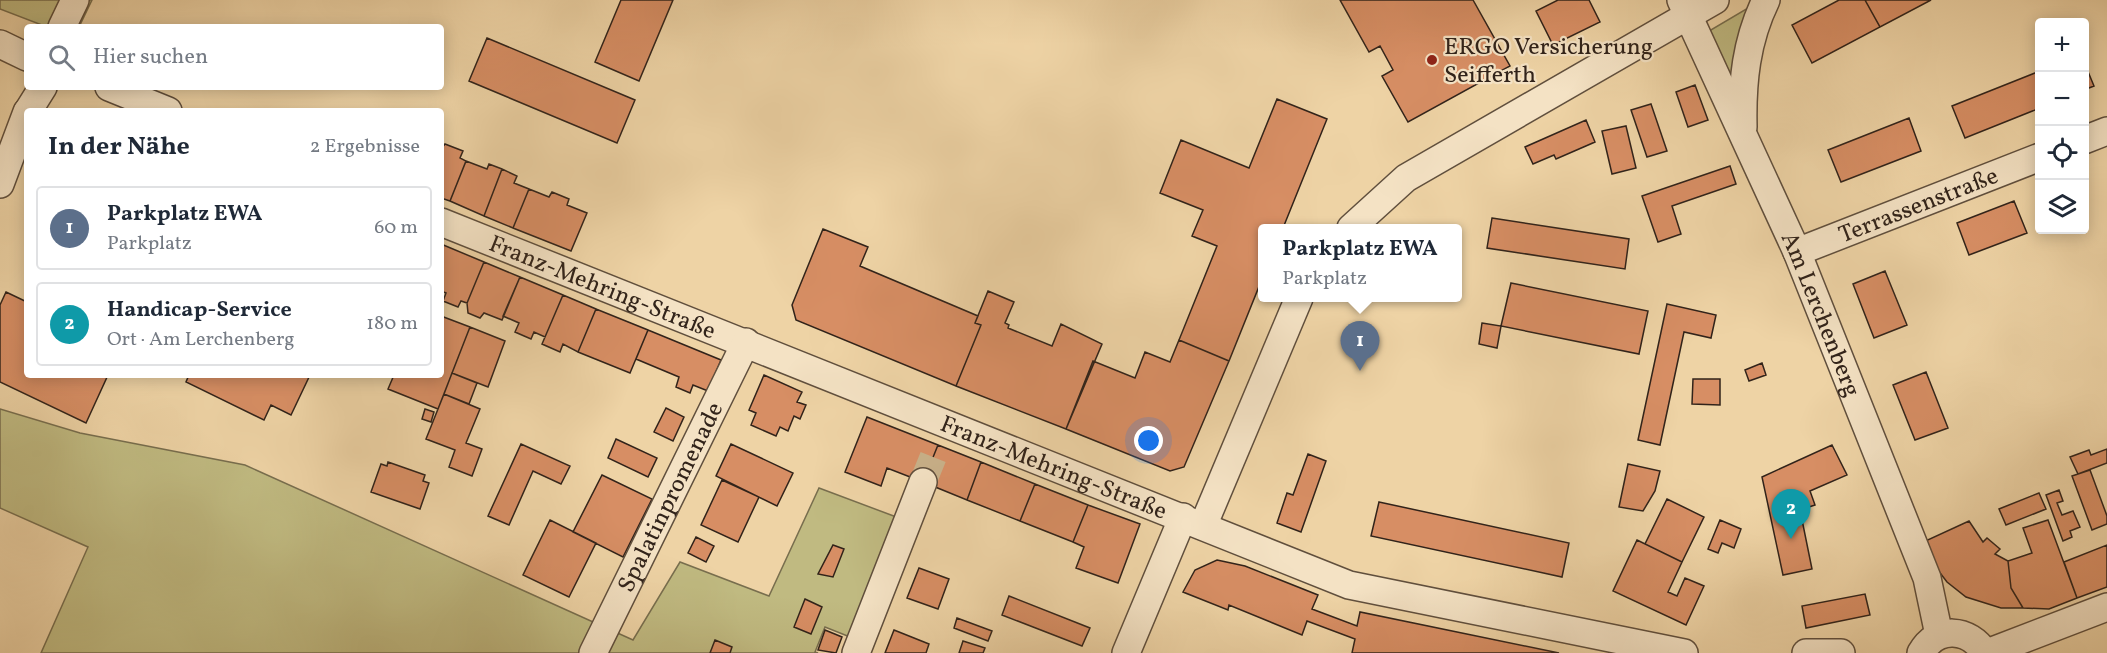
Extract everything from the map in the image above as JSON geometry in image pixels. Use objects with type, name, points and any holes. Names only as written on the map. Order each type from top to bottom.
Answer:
[{"type":"street","points":[[63,24],[75,0]]},
{"type":"street","points":[[1355,224],[1406,178],[1685,8],[1715,0]]},
{"type":"street","points":[[1743,137],[1742,83],[1753,26],[1766,0]]},
{"type":"street","name":"Am Lerchenberg","points":[[1685,8],[1797,252],[1927,578],[1930,644]]},
{"type":"street","points":[[0,44],[24,56]]},
{"type":"street","points":[[29,108],[40,90]]},
{"type":"street","points":[[116,90],[161,108]]},
{"type":"street","points":[[0,184],[24,120]]},
{"type":"street","points":[[2089,138],[2107,131]]},
{"type":"street","name":"Terrassenstraße","points":[[1797,252],[2035,160]]},
{"type":"street","name":"Franz-Mehring-Straße","points":[[444,223],[746,342],[941,434],[1193,522],[1349,585],[1609,645],[1684,653]]},
{"type":"street","points":[[1126,653],[1193,522],[1297,302]]},
{"type":"street","name":"Spalatinpromenade","points":[[593,653],[746,342]]},
{"type":"street","points":[[856,653],[923,482]]},
{"type":"street","points":[[1930,644],[1961,633],[1971,637],[1986,653],[2107,607]]},
{"type":"street","points":[[1806,653],[1841,653]]},
{"type":"shaded area","points":[[0,0],[92,0],[80,24],[39,24],[0,9]]},
{"type":"shaded area","points":[[1748,8],[1732,81],[1704,34]]},
{"type":"shaded area","points":[[0,409],[80,433],[245,465],[633,640],[680,562],[769,596],[819,488],[899,518],[850,637],[825,627],[815,652],[818,653],[41,653],[88,547],[0,508]]},
{"type":"building","points":[[621,0],[673,0],[639,81],[595,62]]},
{"type":"building","points":[[1340,0],[1473,0],[1510,66],[1408,122],[1382,76],[1393,70],[1380,46],[1369,52]]},
{"type":"building","points":[[1558,0],[1589,0],[1600,22],[1553,45],[1536,11]]},
{"type":"building","points":[[1839,0],[1865,0],[1880,27],[1812,63],[1792,25]]},
{"type":"building","points":[[1865,0],[1931,0],[1880,27]]},
{"type":"building","points":[[487,38],[635,100],[617,143],[469,81]]},
{"type":"building","points":[[2035,73],[2035,110],[1965,138],[1952,106]]},
{"type":"building","points":[[2089,74],[2094,86],[2089,88]]},
{"type":"building","points":[[1695,85],[1708,120],[1688,127],[1676,92]]},
{"type":"building","points":[[1277,99],[1327,119],[1285,224],[1258,224],[1258,289],[1229,361],[1179,340],[1217,246],[1192,236],[1203,210],[1160,193],[1181,140],[1249,168]]},
{"type":"building","points":[[1651,104],[1667,151],[1647,157],[1631,110]]},
{"type":"building","points":[[1909,118],[1921,151],[1841,182],[1828,150]]},
{"type":"building","points":[[1586,120],[1595,142],[1556,159],[1554,155],[1533,164],[1525,147]]},
{"type":"building","points":[[1626,126],[1636,168],[1612,174],[1602,131]]},
{"type":"building","points":[[444,145],[463,151],[460,158],[466,161],[450,201],[444,199]]},
{"type":"building","points":[[466,161],[487,169],[489,164],[502,169],[484,216],[450,201]]},
{"type":"building","points":[[1730,166],[1736,184],[1672,206],[1681,234],[1658,242],[1642,196]]},
{"type":"building","points":[[502,169],[517,176],[514,183],[529,189],[513,228],[484,216]]},
{"type":"building","points":[[529,189],[549,197],[552,192],[569,199],[567,205],[587,213],[571,251],[513,228]]},
{"type":"building","points":[[2014,201],[2027,233],[1969,255],[1957,223]]},
{"type":"building","points":[[1492,218],[1629,239],[1625,269],[1487,248]]},
{"type":"building","points":[[823,229],[868,247],[860,266],[978,316],[975,323],[981,325],[956,386],[796,320],[792,305]]},
{"type":"building","points":[[444,245],[484,262],[467,303],[461,301],[458,307],[444,301],[446,293],[444,292]]},
{"type":"building","points":[[484,262],[520,277],[502,320],[484,313],[480,318],[468,313],[467,303]]},
{"type":"building","points":[[1885,271],[1907,325],[1874,338],[1853,284]]},
{"type":"building","points":[[520,277],[563,295],[545,337],[534,332],[531,339],[515,332],[519,323],[503,316]]},
{"type":"building","points":[[1511,283],[1648,311],[1639,354],[1501,326]]},
{"type":"building","points":[[988,291],[1014,302],[1005,323],[1009,325],[1008,328],[1052,346],[1061,324],[1102,344],[1066,429],[956,386],[981,325],[975,323]]},
{"type":"building","points":[[6,292],[24,301],[24,378],[107,378],[86,423],[0,382],[0,305]]},
{"type":"building","points":[[563,295],[596,309],[578,352],[563,344],[560,352],[542,344]]},
{"type":"building","points":[[1667,304],[1716,315],[1711,338],[1684,332],[1660,445],[1638,440]]},
{"type":"building","points":[[596,309],[648,330],[630,373],[578,352]]},
{"type":"building","points":[[444,317],[470,327],[438,409],[388,389],[393,378],[444,378]]},
{"type":"building","points":[[1482,323],[1501,326],[1497,348],[1479,344]]},
{"type":"building","points":[[470,327],[505,341],[488,387],[452,373]]},
{"type":"building","points":[[648,330],[721,360],[708,391],[693,385],[690,393],[676,387],[679,377],[636,359]]},
{"type":"building","points":[[1179,340],[1229,361],[1184,467],[1170,471],[1066,429],[1093,361],[1135,378],[1145,352],[1170,362]]},
{"type":"building","points":[[1762,363],[1766,375],[1749,381],[1745,370]]},
{"type":"building","points":[[1926,372],[1948,428],[1915,440],[1893,385]]},
{"type":"building","points":[[452,373],[477,383],[469,404],[444,394]]},
{"type":"building","points":[[764,375],[802,392],[797,402],[806,405],[800,419],[794,416],[788,431],[780,427],[776,436],[751,425],[756,413],[749,410]]},
{"type":"building","points":[[188,378],[309,378],[291,415],[271,405],[264,420],[186,382]]},
{"type":"building","points":[[1693,379],[1720,379],[1720,405],[1692,404]]},
{"type":"building","points":[[444,394],[480,409],[466,443],[482,449],[472,476],[449,467],[455,450],[426,439]]},
{"type":"building","points":[[666,408],[684,417],[673,441],[654,432]]},
{"type":"building","points":[[425,409],[434,412],[431,422],[422,419]]},
{"type":"building","points":[[867,417],[938,445],[923,482],[887,468],[881,486],[845,472]]},
{"type":"building","points":[[616,439],[657,458],[648,477],[608,458]]},
{"type":"building","points":[[521,444],[570,466],[561,484],[533,471],[509,525],[488,516]]},
{"type":"building","points":[[731,444],[793,473],[777,506],[716,476]]},
{"type":"building","points":[[938,445],[981,462],[967,500],[923,482]]},
{"type":"building","points":[[1832,445],[1847,475],[1810,491],[1815,505],[1800,510],[1812,569],[1783,575],[1762,477]]},
{"type":"building","points":[[2107,449],[2107,463],[2078,474],[2070,457],[2089,450],[2091,455]]},
{"type":"building","points":[[1308,454],[1326,461],[1301,532],[1277,523],[1287,493],[1293,495]]},
{"type":"building","points":[[388,462],[425,475],[423,481],[429,483],[420,509],[371,492],[381,464],[387,466]]},
{"type":"building","points":[[981,462],[1035,484],[1020,521],[967,500]]},
{"type":"building","points":[[1628,464],[1660,471],[1655,491],[1643,511],[1619,507]]},
{"type":"building","points":[[2090,470],[2107,516],[2107,524],[2092,530],[2072,476]]},
{"type":"building","points":[[602,475],[652,499],[623,557],[573,532]]},
{"type":"building","points":[[722,480],[759,497],[738,542],[701,525]]},
{"type":"building","points":[[1035,484],[1088,505],[1073,542],[1020,521]]},
{"type":"building","points":[[2059,490],[2063,501],[2057,503],[2062,515],[2073,511],[2080,527],[2070,531],[2072,537],[2063,541],[2046,495]]},
{"type":"building","points":[[2039,493],[2046,509],[2006,525],[1999,509]]},
{"type":"building","points":[[1667,499],[1704,517],[1682,562],[1645,544]]},
{"type":"building","points":[[1379,502],[1569,543],[1562,577],[1371,536]]},
{"type":"building","points":[[1088,505],[1140,524],[1118,583],[1076,568],[1084,547],[1073,542]]},
{"type":"building","points":[[550,520],[596,543],[569,597],[523,575]]},
{"type":"building","points":[[1720,520],[1741,529],[1734,548],[1722,543],[1718,553],[1708,549]]},
{"type":"building","points":[[2048,520],[2077,598],[2049,609],[2023,608],[2011,588],[2008,561],[2032,553],[2023,528]]},
{"type":"building","points":[[1969,521],[1983,542],[1987,538],[2000,549],[1995,554],[2008,561],[2011,588],[2023,608],[2001,608],[1966,597],[1947,582],[1931,561],[1921,543]]},
{"type":"building","points":[[696,537],[714,546],[706,562],[688,553]]},
{"type":"building","points":[[1637,540],[1682,562],[1668,592],[1677,596],[1685,578],[1704,586],[1686,625],[1613,591]]},
{"type":"building","points":[[833,545],[844,549],[833,577],[818,574]]},
{"type":"building","points":[[2107,545],[2107,587],[2077,598],[2064,562]]},
{"type":"building","points":[[1217,560],[1245,566],[1318,595],[1312,609],[1357,626],[1360,612],[1559,653],[1352,653],[1355,639],[1307,621],[1302,635],[1229,605],[1228,610],[1183,592],[1195,570]]},
{"type":"building","points":[[919,568],[949,579],[938,609],[907,598]]},
{"type":"building","points":[[1865,594],[1870,615],[1806,628],[1802,606]]},
{"type":"building","points":[[1009,596],[1090,628],[1082,646],[1002,615]]},
{"type":"building","points":[[805,599],[822,607],[811,634],[794,627]]},
{"type":"building","points":[[957,618],[992,631],[988,641],[954,628]]},
{"type":"building","points":[[825,630],[842,637],[836,653],[818,650]]},
{"type":"building","points":[[894,630],[929,644],[926,653],[885,653]]},
{"type":"building","points":[[715,640],[732,647],[730,653],[710,653]]},
{"type":"building","points":[[963,641],[985,648],[983,653],[959,653]]},
{"type":"tunnel","points":[[923,482],[938,445]]},
{"type":"place","name":"ERGO Versicherung Seifferth","points":[[1432,60]]},
{"type":"place","name":"Parkplatz EWA","points":[[1360,371]]},
{"type":"place","name":"Handicap-Service","points":[[1791,539]]}]
